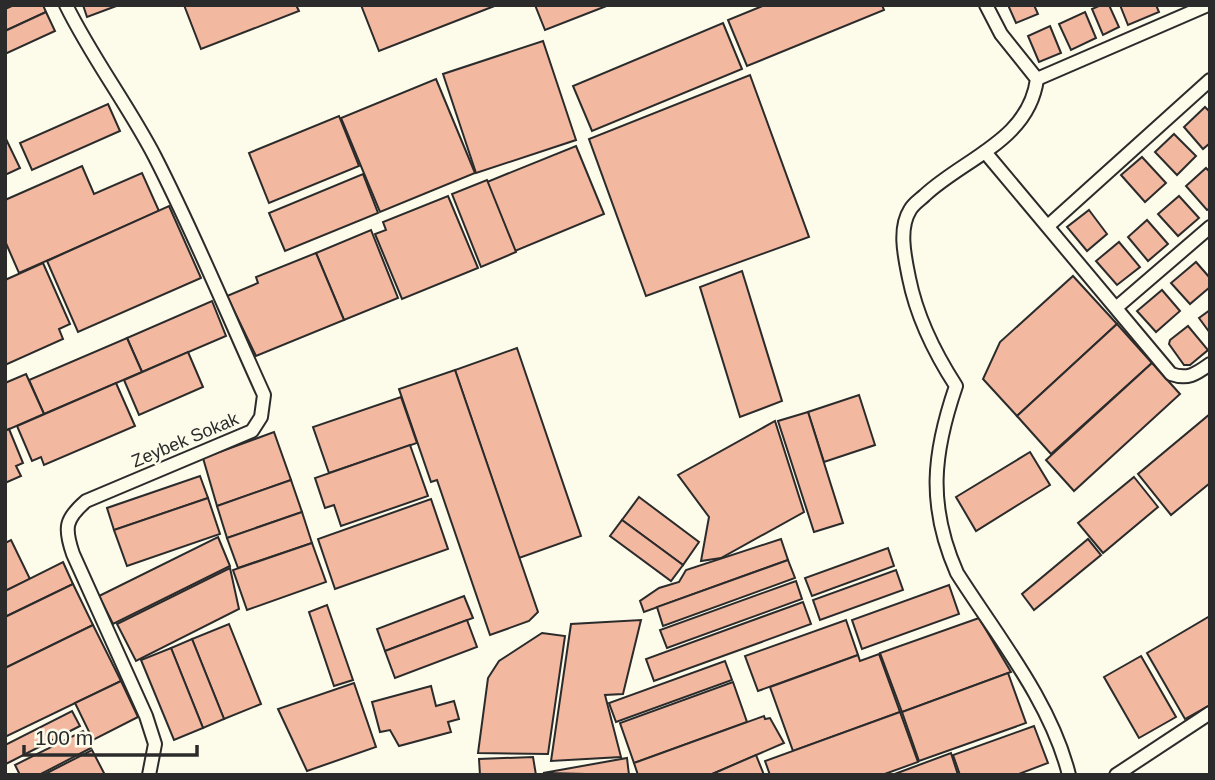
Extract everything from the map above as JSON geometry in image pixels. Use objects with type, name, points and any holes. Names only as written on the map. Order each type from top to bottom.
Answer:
[{"type":"street","name":"Zeybek Sokak","points":[[66,5],[84,41],[153,154],[264,395],[261,417],[251,431],[86,501],[71,514],[66,529],[72,554],[146,716],[155,744],[149,775]]},
{"type":"street","points":[[986,5],[1001,34],[1037,79],[1035,91],[1011,134],[935,186],[910,210],[903,231],[906,263],[923,327],[935,354],[956,386],[938,441],[935,478],[942,529],[957,573],[1038,702],[1062,748],[1069,775]]},
{"type":"street","points":[[1037,79],[1208,5]]},
{"type":"street","points":[[1048,226],[1210,80]]},
{"type":"street","points":[[985,152],[1171,374],[1182,378],[1193,375],[1210,364]]},
{"type":"street","points":[[1117,307],[1210,227]]},
{"type":"street","points":[[1116,775],[1210,713]]},
{"type":"building","points":[[14,5],[43,5],[46,12],[5,31],[5,9]]},
{"type":"building","points":[[83,5],[119,5],[87,17]]},
{"type":"building","points":[[184,5],[296,5],[299,11],[201,49]]},
{"type":"building","points":[[361,5],[497,5],[379,51]]},
{"type":"building","points":[[535,5],[609,5],[545,30]]},
{"type":"building","points":[[765,5],[882,5],[884,10],[747,66],[728,20]]},
{"type":"building","points":[[1008,5],[1034,5],[1038,14],[1016,23]]},
{"type":"building","points":[[1109,5],[1119,27],[1103,35],[1092,9]]},
{"type":"building","points":[[1120,5],[1156,5],[1159,12],[1128,25]]},
{"type":"building","points":[[46,12],[55,31],[5,54],[5,31]]},
{"type":"building","points":[[1085,12],[1096,38],[1071,50],[1059,24]]},
{"type":"building","points":[[723,23],[742,69],[592,131],[573,86]]},
{"type":"building","points":[[1050,26],[1061,53],[1039,62],[1028,36]]},
{"type":"building","points":[[543,41],[576,140],[476,173],[443,74]]},
{"type":"building","points":[[750,75],[809,237],[646,296],[589,139]]},
{"type":"building","points":[[436,79],[475,173],[380,212],[341,118]]},
{"type":"building","points":[[108,104],[120,131],[32,170],[20,143]]},
{"type":"building","points":[[1205,107],[1210,112],[1210,143],[1203,149],[1184,127]]},
{"type":"building","points":[[339,116],[359,166],[269,203],[249,153]]},
{"type":"building","points":[[1174,134],[1196,156],[1177,175],[1155,152]]},
{"type":"building","points":[[5,137],[20,168],[5,175]]},
{"type":"building","points":[[576,146],[604,214],[515,251],[487,182]]},
{"type":"building","points":[[1142,157],[1166,183],[1145,202],[1121,175]]},
{"type":"building","points":[[82,166],[94,194],[142,173],[159,211],[19,273],[5,241],[5,200]]},
{"type":"building","points":[[1206,168],[1210,172],[1210,208],[1207,210],[1186,186]]},
{"type":"building","points":[[363,174],[378,213],[285,251],[269,213]]},
{"type":"building","points":[[487,180],[516,252],[481,267],[452,194]]},
{"type":"building","points":[[448,196],[478,268],[402,299],[375,234],[386,230],[383,222]]},
{"type":"building","points":[[1179,196],[1199,218],[1178,236],[1158,214]]},
{"type":"building","points":[[169,206],[201,278],[78,332],[47,261]]},
{"type":"building","points":[[1089,210],[1107,234],[1087,251],[1067,227]]},
{"type":"building","points":[[1147,220],[1168,244],[1148,261],[1128,237]]},
{"type":"building","points":[[371,230],[398,298],[344,320],[316,253]]},
{"type":"building","points":[[1119,242],[1140,267],[1117,285],[1096,261]]},
{"type":"building","points":[[316,253],[344,320],[256,356],[227,296],[258,283],[256,277]]},
{"type":"building","points":[[1196,262],[1210,278],[1210,287],[1190,304],[1171,283]]},
{"type":"building","points":[[43,263],[70,324],[59,329],[63,339],[5,365],[5,280]]},
{"type":"building","points":[[742,271],[782,401],[740,417],[700,287]]},
{"type":"building","points":[[1073,276],[1117,324],[1017,416],[983,379],[1000,342]]},
{"type":"building","points":[[1162,290],[1180,311],[1156,332],[1137,311]]},
{"type":"building","points":[[212,301],[226,336],[142,372],[127,338]]},
{"type":"building","points":[[1210,310],[1210,333],[1199,318]]},
{"type":"building","points":[[1117,324],[1152,363],[1051,454],[1017,416]]},
{"type":"building","points":[[1188,326],[1208,350],[1190,365],[1184,365],[1169,344],[1170,340]]},
{"type":"building","points":[[127,338],[142,372],[44,414],[29,380]]},
{"type":"building","points":[[517,348],[581,536],[519,558],[455,370]]},
{"type":"building","points":[[188,352],[203,387],[139,415],[124,380]]},
{"type":"building","points":[[1152,363],[1180,394],[1074,491],[1046,460]]},
{"type":"building","points":[[455,370],[538,612],[529,621],[490,635],[437,480],[431,482],[399,389]]},
{"type":"building","points":[[26,374],[44,414],[5,431],[5,383]]},
{"type":"building","points":[[116,383],[135,426],[44,465],[41,457],[32,461],[17,426]]},
{"type":"building","points":[[859,395],[875,445],[824,462],[808,412]]},
{"type":"building","points":[[401,397],[417,443],[329,473],[313,427]]},
{"type":"building","points":[[808,412],[843,523],[814,532],[778,421]]},
{"type":"building","points":[[1210,414],[1210,483],[1171,515],[1138,474]]},
{"type":"building","points":[[775,421],[804,512],[721,558],[701,561],[709,517],[678,475]]},
{"type":"building","points":[[9,429],[23,463],[16,466],[21,476],[5,483],[5,431]]},
{"type":"building","points":[[274,432],[291,480],[217,506],[203,458]]},
{"type":"building","points":[[410,445],[428,496],[341,526],[334,505],[325,508],[315,478]]},
{"type":"building","points":[[1030,452],[1050,485],[976,531],[956,497]]},
{"type":"building","points":[[200,476],[208,498],[114,530],[107,508]]},
{"type":"building","points":[[1134,477],[1158,507],[1103,553],[1078,523]]},
{"type":"building","points":[[291,480],[302,512],[227,538],[217,506]]},
{"type":"building","points":[[639,497],[699,542],[683,565],[622,520]]},
{"type":"building","points":[[208,498],[220,534],[127,566],[114,530]]},
{"type":"building","points":[[431,499],[448,549],[335,589],[318,539]]},
{"type":"building","points":[[302,512],[312,543],[238,568],[227,538]]},
{"type":"building","points":[[622,520],[683,565],[671,581],[610,536]]},
{"type":"building","points":[[218,537],[230,566],[113,624],[99,596]]},
{"type":"building","points":[[781,539],[788,560],[644,612],[640,601],[659,588],[679,582],[686,570]]},
{"type":"building","points":[[1088,539],[1101,555],[1034,610],[1022,594]]},
{"type":"building","points":[[11,540],[30,579],[5,591],[5,543]]},
{"type":"building","points":[[312,543],[326,582],[247,610],[233,570]]},
{"type":"building","points":[[888,548],[894,566],[812,596],[805,578]]},
{"type":"building","points":[[788,560],[795,578],[663,626],[657,607]]},
{"type":"building","points":[[63,562],[73,584],[5,617],[5,591]]},
{"type":"building","points":[[230,568],[239,609],[136,661],[117,624]]},
{"type":"building","points":[[896,570],[903,590],[820,620],[813,600]]},
{"type":"building","points":[[796,581],[802,599],[667,648],[660,630]]},
{"type":"building","points":[[73,584],[93,625],[5,668],[5,617]]},
{"type":"building","points":[[949,585],[959,614],[862,649],[852,620]]},
{"type":"building","points":[[464,596],[473,618],[385,651],[377,629]]},
{"type":"building","points":[[803,602],[811,624],[654,681],[646,659]]},
{"type":"building","points":[[327,605],[353,680],[334,686],[309,612]]},
{"type":"building","points":[[1210,616],[1210,705],[1185,719],[1147,653]]},
{"type":"building","points":[[979,618],[1011,672],[902,712],[880,653]]},
{"type":"building","points":[[467,620],[477,647],[395,678],[385,651]]},
{"type":"building","points":[[641,620],[623,694],[605,695],[621,757],[551,761],[571,624]]},
{"type":"building","points":[[846,620],[858,655],[758,691],[745,656]]},
{"type":"building","points":[[229,624],[261,704],[224,719],[192,639]]},
{"type":"building","points":[[93,625],[121,681],[5,737],[5,668]]},
{"type":"building","points":[[542,633],[565,636],[548,754],[478,753],[488,678],[499,661]]},
{"type":"building","points":[[192,639],[224,719],[203,728],[171,648]]},
{"type":"building","points":[[171,648],[203,728],[174,740],[141,660]]},
{"type":"building","points":[[879,654],[900,712],[793,751],[770,687],[858,655],[860,661]]},
{"type":"building","points":[[1141,656],[1176,717],[1139,738],[1104,677]]},
{"type":"building","points":[[725,661],[732,680],[616,722],[609,703]]},
{"type":"building","points":[[1008,673],[1026,723],[919,761],[902,712]]},
{"type":"building","points":[[121,681],[138,717],[93,740],[75,703]]},
{"type":"building","points":[[733,682],[747,722],[634,763],[620,723]]},
{"type":"building","points":[[354,683],[376,747],[307,771],[278,709]]},
{"type":"building","points":[[431,686],[436,706],[454,701],[459,719],[448,722],[451,732],[399,746],[390,730],[380,732],[372,702]]},
{"type":"building","points":[[72,711],[80,726],[6,764],[5,745]]},
{"type":"building","points":[[900,712],[918,762],[882,775],[770,775],[765,761]]},
{"type":"building","points":[[764,716],[765,719],[770,718],[784,743],[710,775],[638,775],[634,763]]},
{"type":"building","points":[[1034,726],[1048,763],[1016,775],[960,775],[953,755]]},
{"type":"building","points":[[83,731],[91,748],[39,775],[20,775],[15,765]]},
{"type":"building","points":[[92,750],[105,775],[43,775]]},
{"type":"building","points":[[951,753],[958,775],[892,775]]},
{"type":"building","points":[[756,755],[764,775],[710,775]]},
{"type":"building","points":[[533,757],[536,775],[480,775],[479,759]]},
{"type":"building","points":[[627,758],[629,775],[543,773]]}]
